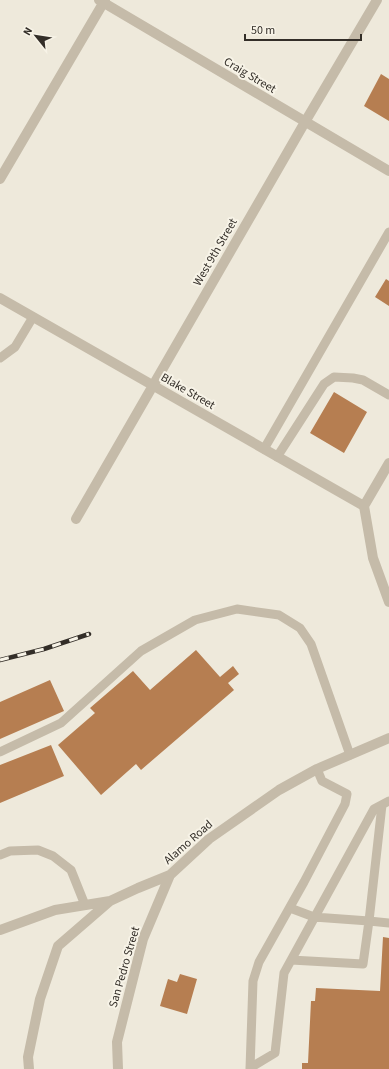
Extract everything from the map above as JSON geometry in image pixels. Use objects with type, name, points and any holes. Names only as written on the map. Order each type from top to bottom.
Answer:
[{"type":"street","name":"West 9th Street","points":[[76,518],[377,0]]},
{"type":"street","name":"Craig Street","points":[[102,1],[389,171]]},
{"type":"street","points":[[0,179],[102,1]]},
{"type":"street","name":"Blake Street","points":[[0,298],[364,506]]},
{"type":"street","points":[[389,463],[364,506],[373,558],[389,602]]},
{"type":"street","name":"Alamo Road","points":[[29,1069],[28,1057],[40,999],[58,946],[110,901],[170,875],[209,839],[279,790],[317,769],[389,738]]},
{"type":"street","name":"San Pedro Street","points":[[118,1069],[117,1042],[143,939],[170,875]]},
{"type":"street","points":[[0,930],[55,910],[110,901]]},
{"type":"lane","points":[[264,449],[389,232]]},
{"type":"lane","points":[[0,358],[15,346],[33,317]]},
{"type":"lane","points":[[277,457],[324,384],[334,377],[363,380],[389,395]]},
{"type":"lane","points":[[0,752],[60,723],[141,651],[195,620],[237,609],[278,615],[300,628],[311,644],[350,755]]},
{"type":"lane","points":[[250,1068],[253,981],[259,962],[290,908],[345,804],[346,794],[322,780],[317,769]]},
{"type":"lane","points":[[250,1068],[275,1053],[284,973],[374,809],[385,803]]},
{"type":"lane","points":[[291,960],[363,964],[385,803]]},
{"type":"lane","points":[[0,855],[10,851],[38,850],[53,856],[71,870],[85,905]]},
{"type":"lane","points":[[290,908],[314,917],[389,923]]},
{"type":"building","points":[[381,74],[389,79],[389,121],[364,106]]},
{"type":"building","points":[[386,279],[389,281],[389,306],[375,297]]},
{"type":"building","points":[[334,392],[367,412],[344,453],[310,433]]},
{"type":"building","points":[[196,650],[220,677],[233,666],[239,674],[228,683],[234,690],[141,770],[136,764],[101,795],[58,745],[95,713],[90,708],[133,671],[150,690]]},
{"type":"building","points":[[50,680],[64,711],[0,739],[0,702]]},
{"type":"building","points":[[51,745],[64,776],[0,803],[0,765]]},
{"type":"building","points":[[383,937],[389,938],[389,1069],[302,1069],[302,1063],[308,1063],[311,1001],[315,1001],[316,988],[380,991]]},
{"type":"building","points":[[180,974],[197,979],[187,1014],[160,1006],[168,979],[177,982]]},
{"type":"railway","points":[[0,660],[44,649],[89,634]]}]
